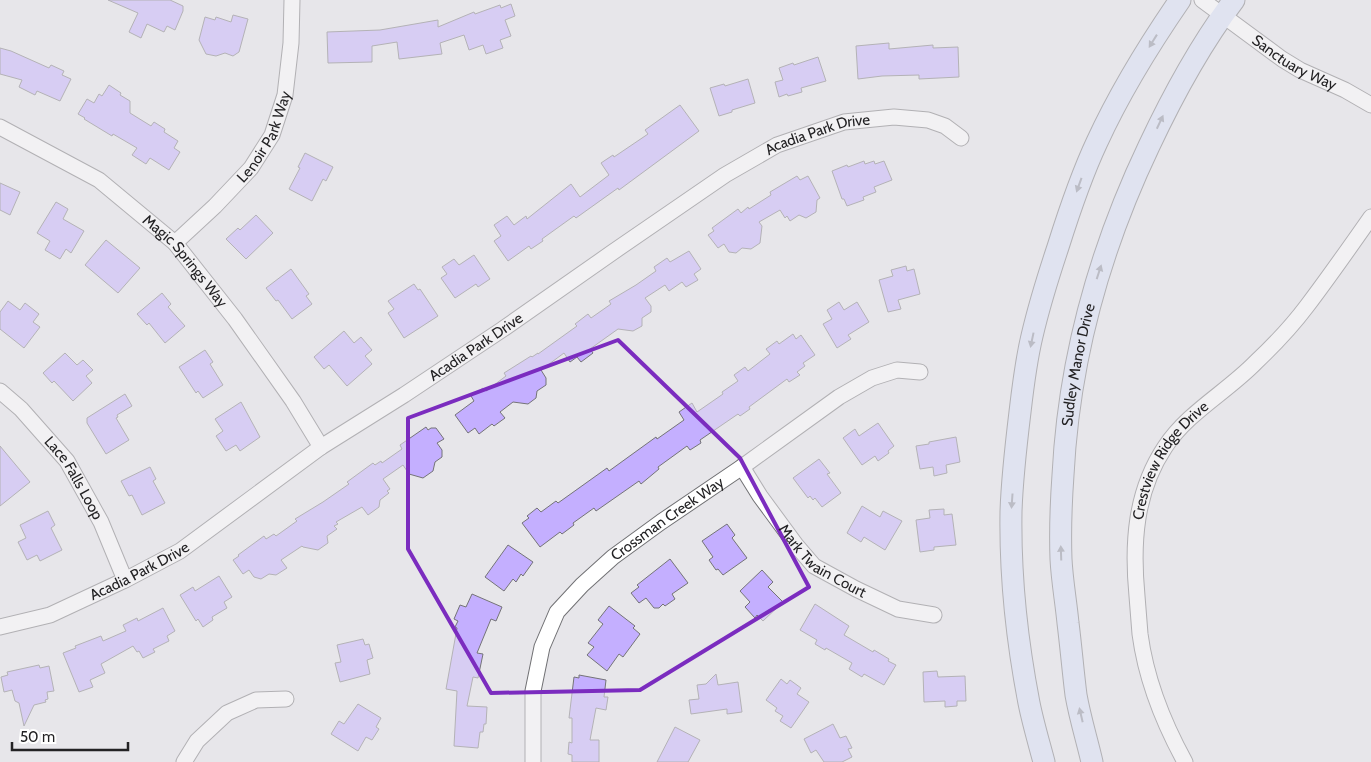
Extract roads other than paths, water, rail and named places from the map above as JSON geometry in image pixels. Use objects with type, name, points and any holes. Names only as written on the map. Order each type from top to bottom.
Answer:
[{"type":"main road","points":[[1044,762],[1029,703],[1020,644],[1014,595],[1011,510],[1016,443],[1032,336],[1063,230],[1097,142],[1117,100],[1180,0]]},
{"type":"main road","name":"Sudley Manor Drive","points":[[1092,762],[1076,697],[1061,560],[1060,509],[1064,448],[1080,343],[1094,287],[1112,233],[1137,171],[1166,110],[1198,51],[1228,8]]},
{"type":"street","name":"Lenoir Park Way","points":[[175,243],[215,206],[251,168],[272,135],[285,95],[291,43],[292,0]]},
{"type":"street","name":"Sanctuary Way","points":[[1202,0],[1228,8],[1282,59],[1300,70],[1345,90],[1371,105]]},
{"type":"street","name":"Acadia Park Drive","points":[[0,627],[50,615],[180,551],[322,447],[494,335],[725,175],[777,145],[844,122],[894,116],[928,120],[945,126],[961,138]]},
{"type":"street","name":"Magic Springs Way","points":[[0,127],[99,180],[175,243],[235,319],[322,447]]},
{"type":"street","name":"Crestview Ridge Drive","points":[[1184,762],[1173,741],[1153,688],[1140,635],[1135,541],[1138,515],[1145,486],[1157,459],[1172,436],[1193,415],[1253,365],[1283,334],[1306,307],[1371,217]]},
{"type":"street","name":"Crossman Creek Way","points":[[533,762],[533,691],[542,646],[557,612],[582,585],[613,557],[839,397],[872,378],[897,370],[920,372]]},
{"type":"street","name":"Lace Falls Loop","points":[[0,391],[21,409],[67,461],[101,522],[124,580]]},
{"type":"street","name":"Mark Twain Court","points":[[742,467],[760,496],[796,546],[814,566],[898,609],[934,615]]},
{"type":"street","points":[[184,762],[197,741],[227,714],[256,700],[286,699]]}]
